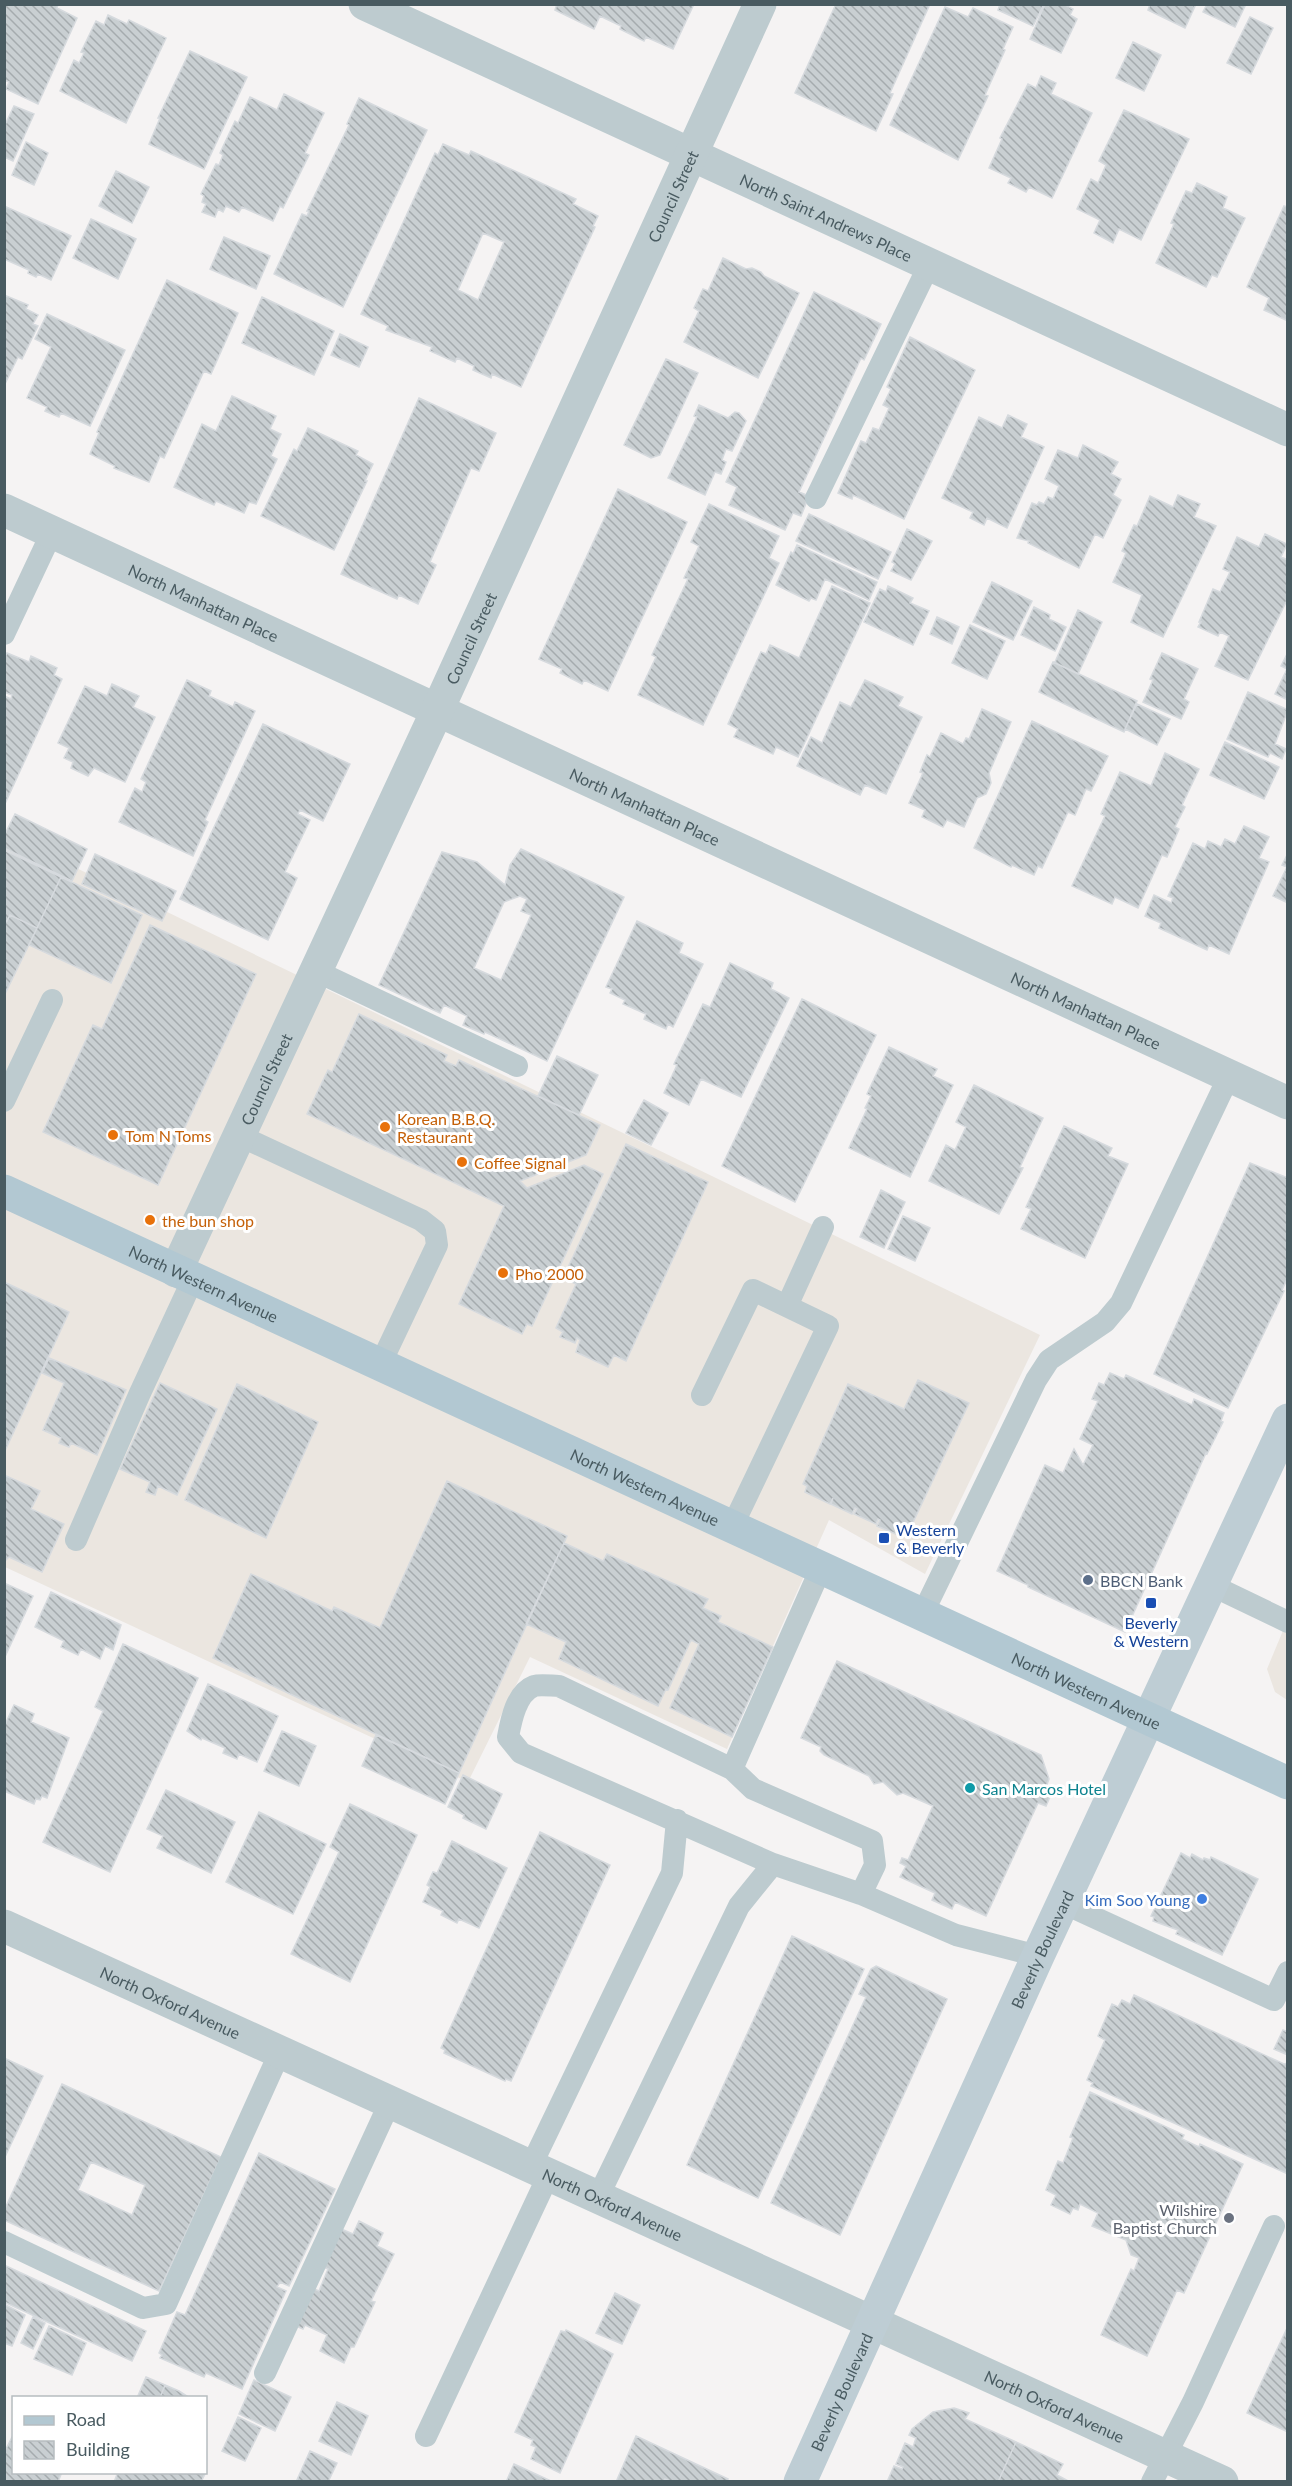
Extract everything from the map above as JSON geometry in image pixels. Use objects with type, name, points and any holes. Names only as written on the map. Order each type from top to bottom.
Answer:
[{"type":"main road","name":"North Western Avenue","points":[[4,1191],[1287,1783]]},
{"type":"main road","name":"Beverly Boulevard","points":[[800,2481],[1038,1956],[1211,1585],[1285,1433]]},
{"type":"street","name":"North Saint Andrews Place","points":[[365,4],[1287,430]]},
{"type":"street","name":"Council Street","points":[[184,1275],[240,1136],[760,4]]},
{"type":"street","name":"North Manhattan Place","points":[[4,510],[1287,1103]]},
{"type":"street","name":"North Oxford Avenue","points":[[4,1926],[872,2322],[1159,2468],[1222,2481]]},
{"type":"lane","points":[[816,498],[929,265]]},
{"type":"lane","points":[[4,634],[52,532]]},
{"type":"lane","points":[[316,971],[517,1066]]},
{"type":"lane","points":[[4,1101],[52,1000]]},
{"type":"lane","points":[[922,1615],[1036,1380],[1049,1360],[1105,1322],[1121,1303],[1229,1076]]},
{"type":"lane","points":[[240,1136],[421,1220],[435,1231],[437,1245],[380,1365]]},
{"type":"lane","points":[[787,1306],[823,1227]]},
{"type":"lane","points":[[76,1540],[140,1393],[184,1275]]},
{"type":"lane","points":[[702,1395],[753,1290],[828,1326],[732,1527]]},
{"type":"lane","points":[[732,1769],[822,1569]]},
{"type":"lane","points":[[1211,1585],[1287,1622]]},
{"type":"lane","points":[[861,1894],[875,1865],[872,1841],[753,1789],[732,1769],[559,1686],[535,1686],[523,1694],[511,1718],[508,1737],[521,1753],[773,1864],[861,1894],[956,1935],[1038,1956]]},
{"type":"lane","points":[[426,2436],[540,2170],[672,1874],[677,1820]]},
{"type":"lane","points":[[598,2197],[738,1906],[773,1864]]},
{"type":"lane","points":[[1063,1903],[1275,2000],[1287,1972]]},
{"type":"lane","points":[[4,2242],[144,2308],[166,2304],[280,2052]]},
{"type":"lane","points":[[265,2373],[390,2102]]},
{"type":"lane","points":[[1159,2468],[1194,2403],[1274,2226]]},
{"type":"shaded area","points":[[4,833],[1040,1335],[925,1574],[829,1520],[727,1749],[530,1657],[468,1782],[5,1567]]},
{"type":"shaded area","points":[[1287,1621],[1287,1700],[1275,1692],[1267,1669]]},
{"type":"building","points":[[4,4],[58,4],[57,8],[77,18],[38,104],[6,89],[9,82],[4,80]]},
{"type":"building","points":[[557,4],[694,4],[673,49],[646,37],[644,41],[600,16],[594,29],[555,10]]},
{"type":"building","points":[[836,4],[930,4],[890,93],[893,94],[876,131],[795,93]]},
{"type":"building","points":[[1000,4],[1044,4],[1033,26],[998,10]]},
{"type":"building","points":[[1045,4],[1063,4],[1073,9],[1070,15],[1077,19],[1061,53],[1030,39]]},
{"type":"building","points":[[1150,4],[1196,4],[1185,28],[1148,10]]},
{"type":"building","points":[[1207,4],[1246,4],[1235,27],[1203,12]]},
{"type":"building","points":[[945,7],[968,17],[973,8],[1013,27],[985,95],[988,96],[958,160],[890,125]]},
{"type":"building","points":[[108,15],[127,24],[129,20],[166,38],[126,123],[60,91],[74,60],[79,63],[84,53],[81,52],[96,21],[104,25]]},
{"type":"building","points":[[1250,17],[1273,28],[1251,74],[1227,63]]},
{"type":"building","points":[[1133,42],[1161,55],[1144,91],[1116,78]]},
{"type":"building","points":[[190,51],[247,77],[204,169],[149,144],[160,118],[158,118]]},
{"type":"building","points":[[1041,76],[1056,83],[1051,94],[1092,113],[1052,198],[1029,187],[1026,192],[1008,183],[1011,178],[989,168],[1002,139],[1000,138],[1028,84],[1036,88]]},
{"type":"building","points":[[284,94],[324,113],[305,153],[309,155],[283,208],[280,206],[273,221],[242,207],[239,212],[226,206],[223,212],[218,209],[215,217],[202,212],[206,204],[202,202],[204,196],[201,194],[216,164],[219,165],[223,155],[220,153],[235,121],[238,123],[250,97],[277,110]]},
{"type":"building","points":[[359,98],[427,130],[343,307],[274,274],[302,214],[307,216],[309,211],[307,211],[349,125],[347,124]]},
{"type":"building","points":[[14,106],[34,114],[13,161],[4,157],[4,127]]},
{"type":"building","points":[[1124,110],[1189,139],[1141,240],[1119,229],[1113,243],[1094,233],[1100,220],[1077,209],[1091,179],[1098,183],[1106,165],[1099,161]]},
{"type":"building","points":[[26,142],[48,153],[34,185],[12,175]]},
{"type":"building","points":[[443,144],[469,155],[471,151],[576,199],[573,204],[598,216],[521,387],[492,374],[491,378],[473,370],[474,366],[457,358],[455,362],[430,351],[432,347],[386,330],[388,326],[361,314],[435,153],[438,155]],"holes":[[[483,233],[504,242],[478,300],[458,290]]]},
{"type":"building","points":[[116,171],[149,187],[132,223],[99,206]]},
{"type":"building","points":[[1197,183],[1227,197],[1223,208],[1245,218],[1217,277],[1212,275],[1206,287],[1156,263],[1186,191],[1192,193]]},
{"type":"building","points":[[4,206],[71,236],[51,280],[38,274],[36,277],[28,273],[29,270],[4,259]]},
{"type":"building","points":[[1284,206],[1288,207],[1288,321],[1264,310],[1269,298],[1247,287]]},
{"type":"building","points":[[91,219],[136,239],[118,279],[73,258]]},
{"type":"building","points":[[224,237],[270,256],[256,289],[210,269]]},
{"type":"building","points":[[723,258],[746,269],[752,268],[761,272],[764,276],[799,293],[758,378],[684,342],[699,311],[694,308],[703,289],[708,291]]},
{"type":"building","points":[[167,280],[238,313],[211,374],[204,371],[164,458],[160,456],[149,482],[114,468],[115,466],[90,454],[99,433],[97,432]]},
{"type":"building","points":[[814,292],[881,324],[864,360],[861,358],[799,492],[809,496],[801,516],[793,513],[785,530],[729,505],[737,487],[726,482]]},
{"type":"building","points":[[4,295],[28,305],[26,309],[38,315],[33,324],[38,326],[22,359],[18,357],[4,386]]},
{"type":"building","points":[[262,297],[334,331],[314,375],[242,343]]},
{"type":"building","points":[[47,314],[125,350],[90,426],[61,413],[59,417],[45,411],[47,407],[27,398],[51,347],[35,339]]},
{"type":"building","points":[[340,334],[368,347],[359,367],[331,355]]},
{"type":"building","points":[[910,337],[975,370],[904,519],[853,495],[852,499],[838,493],[861,441],[866,443],[873,428],[879,430],[889,408],[883,405],[891,389],[887,387]]},
{"type":"building","points":[[666,359],[698,373],[660,455],[651,458],[624,445]]},
{"type":"building","points":[[232,396],[276,416],[270,429],[281,434],[271,456],[277,459],[256,504],[249,502],[244,513],[216,501],[214,505],[174,487],[202,424],[216,431]]},
{"type":"building","points":[[419,398],[496,433],[479,471],[471,468],[430,562],[436,565],[418,604],[399,595],[397,599],[341,574]]},
{"type":"building","points":[[699,405],[728,418],[735,412],[739,413],[746,421],[732,451],[726,449],[722,460],[726,462],[721,474],[715,472],[705,495],[668,478],[697,417],[694,416]]},
{"type":"building","points":[[1008,415],[1027,424],[1021,437],[1044,447],[1007,528],[987,518],[984,525],[970,518],[973,512],[942,498],[979,417],[1002,428]]},
{"type":"building","points":[[308,428],[358,451],[356,455],[373,464],[334,550],[261,516],[294,449],[297,451]]},
{"type":"building","points":[[1083,445],[1118,462],[1111,474],[1121,479],[1113,495],[1121,500],[1103,538],[1095,534],[1079,568],[1028,543],[1029,541],[1017,538],[1032,503],[1044,504],[1048,497],[1053,499],[1059,486],[1045,479],[1058,450],[1078,458]]},
{"type":"building","points":[[618,489],[687,522],[608,691],[584,680],[582,684],[560,673],[562,669],[539,659]]},
{"type":"building","points":[[1178,495],[1200,504],[1194,517],[1216,526],[1163,637],[1131,622],[1142,595],[1113,582],[1126,553],[1122,551],[1134,525],[1137,526],[1150,496],[1173,507]]},
{"type":"building","points":[[709,504],[779,536],[769,558],[779,563],[703,725],[638,695],[656,657],[652,655],[688,579],[684,578],[699,546],[691,542]]},
{"type":"building","points":[[809,514],[891,552],[878,579],[796,541]]},
{"type":"building","points":[[907,529],[932,541],[911,580],[891,571],[895,564],[892,562]]},
{"type":"building","points":[[1265,534],[1287,544],[1281,557],[1288,560],[1288,598],[1248,680],[1215,666],[1229,636],[1220,632],[1218,636],[1198,627],[1213,589],[1220,592],[1230,572],[1223,569],[1237,537],[1259,547]]},
{"type":"building","points":[[797,545],[877,582],[869,600],[825,579],[816,600],[811,598],[809,601],[776,585],[791,552],[793,554]]},
{"type":"building","points":[[992,582],[1032,601],[1013,640],[973,622]]},
{"type":"building","points":[[832,586],[870,603],[798,757],[776,747],[773,754],[734,737],[738,729],[728,724],[761,652],[766,654],[770,645],[799,658]]},
{"type":"building","points":[[888,586],[913,598],[910,603],[929,611],[913,645],[864,622],[880,589],[886,592]]},
{"type":"building","points":[[1034,607],[1050,615],[1049,619],[1066,627],[1055,651],[1021,635]]},
{"type":"building","points":[[1078,610],[1102,622],[1078,674],[1053,662],[1055,662]]},
{"type":"building","points":[[937,617],[959,627],[952,644],[930,634]]},
{"type":"building","points":[[970,625],[1005,641],[987,679],[952,663]]},
{"type":"building","points":[[1288,652],[1288,700],[1275,694],[1287,669],[1281,666]]},
{"type":"building","points":[[7,653],[29,662],[31,656],[57,668],[54,675],[62,679],[4,806],[4,696],[11,699],[12,695],[4,692],[4,659]]},
{"type":"building","points":[[1162,653],[1198,669],[1184,699],[1189,702],[1181,719],[1143,702]]},
{"type":"building","points":[[1053,662],[1137,701],[1124,732],[1039,692]]},
{"type":"building","points":[[187,680],[211,691],[209,696],[233,707],[235,702],[255,711],[205,820],[208,822],[193,856],[119,822],[135,788],[142,792],[146,782],[141,779]]},
{"type":"building","points":[[865,680],[903,697],[898,706],[922,717],[886,794],[865,785],[860,795],[797,766],[811,737],[822,743],[840,702],[851,707]]},
{"type":"building","points":[[112,684],[139,696],[133,707],[155,717],[125,782],[94,768],[88,776],[71,768],[73,762],[64,758],[69,748],[58,743],[85,686],[107,696]]},
{"type":"building","points":[[1248,692],[1288,710],[1275,744],[1286,749],[1282,759],[1270,753],[1268,757],[1227,739]]},
{"type":"building","points":[[1137,704],[1170,719],[1157,745],[1125,729]]},
{"type":"building","points":[[982,709],[1011,722],[989,773],[991,783],[986,794],[977,798],[964,827],[947,820],[943,827],[922,817],[925,810],[909,803],[923,773],[920,772],[927,755],[930,757],[941,733],[963,744],[966,738],[969,739]]},
{"type":"building","points":[[1032,721],[1108,756],[1091,791],[1086,789],[1075,815],[1068,812],[1042,868],[1038,866],[1034,875],[1012,865],[1011,867],[974,848]]},
{"type":"building","points":[[263,724],[350,764],[323,821],[300,810],[298,814],[310,820],[285,872],[297,878],[268,940],[180,899]]},
{"type":"building","points":[[1225,742],[1279,767],[1264,799],[1210,775]]},
{"type":"building","points":[[1165,753],[1199,769],[1182,805],[1185,807],[1175,827],[1179,829],[1167,857],[1162,855],[1138,908],[1115,897],[1112,904],[1072,886],[1105,816],[1101,814],[1120,772],[1151,786]]},
{"type":"building","points":[[15,814],[87,849],[72,881],[4,848],[4,836]]},
{"type":"building","points":[[1244,826],[1269,837],[1259,858],[1269,862],[1229,954],[1209,945],[1207,950],[1159,928],[1161,923],[1145,916],[1154,895],[1171,903],[1173,898],[1168,896],[1193,843],[1205,849],[1208,841],[1221,847],[1225,839],[1235,844]]},
{"type":"building","points":[[521,849],[624,897],[547,1061],[485,1032],[484,1034],[463,1025],[467,1016],[444,1005],[440,1013],[379,985],[442,852],[477,862],[505,885],[510,865]],"holes":[[[520,896],[527,899],[521,911],[531,915],[501,980],[474,968],[504,902]]]},
{"type":"building","points":[[4,850],[61,877],[37,928],[10,915],[7,921],[4,920]]},
{"type":"building","points":[[1288,853],[1288,903],[1273,896],[1287,867],[1282,865]]},
{"type":"building","points":[[95,854],[176,891],[162,921],[82,884]]},
{"type":"building","points":[[61,877],[142,915],[111,983],[29,945]]},
{"type":"building","points":[[10,915],[37,928],[4,996],[4,920],[7,921]]},
{"type":"building","points":[[637,921],[683,943],[679,953],[703,964],[673,1027],[668,1024],[666,1029],[644,1019],[646,1014],[623,1004],[625,1000],[610,993],[612,989],[606,987]]},
{"type":"building","points":[[150,925],[256,974],[158,1185],[43,1132],[93,1025],[102,1029]]},
{"type":"building","points":[[730,963],[773,983],[771,989],[789,998],[741,1097],[701,1079],[689,1105],[664,1093],[677,1065],[674,1064],[703,1004],[710,1007]]},
{"type":"building","points":[[802,999],[876,1035],[795,1202],[722,1166]]},
{"type":"building","points":[[359,1014],[447,1055],[444,1061],[456,1066],[459,1060],[600,1125],[586,1155],[520,1181],[527,1188],[584,1165],[603,1174],[532,1326],[527,1324],[522,1334],[459,1304],[504,1206],[307,1114],[328,1070],[332,1072]]},
{"type":"building","points":[[889,1047],[937,1069],[933,1076],[953,1085],[910,1177],[849,1148],[867,1109],[865,1108],[871,1096],[867,1094]]},
{"type":"building","points":[[557,1056],[598,1075],[579,1115],[538,1096]]},
{"type":"building","points":[[974,1085],[1043,1118],[1020,1167],[1023,1168],[999,1214],[929,1181],[946,1145],[955,1150],[966,1127],[956,1122]]},
{"type":"building","points":[[644,1100],[668,1113],[651,1145],[626,1133]]},
{"type":"building","points":[[1064,1126],[1112,1148],[1108,1156],[1128,1164],[1085,1258],[1021,1229],[1031,1209],[1026,1207]]},
{"type":"building","points":[[626,1144],[708,1182],[626,1361],[614,1355],[608,1367],[576,1352],[580,1340],[577,1338],[575,1343],[560,1337],[563,1332],[556,1328],[576,1284],[563,1278]]},
{"type":"building","points":[[1250,1163],[1288,1178],[1288,1277],[1282,1290],[1284,1291],[1228,1408],[1154,1374]]},
{"type":"building","points":[[881,1190],[905,1202],[884,1248],[860,1237]]},
{"type":"building","points":[[903,1216],[930,1228],[915,1261],[888,1249]]},
{"type":"building","points":[[4,1282],[69,1312],[4,1453]]},
{"type":"building","points":[[49,1358],[126,1390],[97,1455],[71,1443],[69,1447],[59,1443],[61,1438],[43,1430],[64,1383],[42,1373]]},
{"type":"building","points":[[1110,1373],[1124,1379],[1126,1375],[1192,1405],[1194,1399],[1224,1413],[1221,1421],[1223,1422],[1206,1453],[1125,1632],[997,1571],[1045,1465],[1063,1473],[1074,1449],[1083,1465],[1093,1445],[1080,1439],[1098,1401],[1092,1399],[1099,1383],[1104,1385]]},
{"type":"building","points":[[918,1380],[969,1403],[908,1533],[905,1532],[903,1537],[877,1526],[880,1520],[878,1519],[876,1524],[854,1514],[857,1509],[855,1508],[852,1514],[831,1504],[833,1498],[830,1504],[805,1492],[807,1486],[803,1484],[848,1384],[904,1409]]},
{"type":"building","points":[[160,1383],[217,1409],[177,1495],[158,1486],[155,1495],[146,1492],[150,1482],[120,1469]]},
{"type":"building","points":[[237,1384],[318,1422],[266,1538],[185,1500]]},
{"type":"building","points":[[4,1475],[40,1491],[31,1509],[64,1524],[42,1572],[9,1557],[4,1562]]},
{"type":"building","points":[[447,1481],[567,1536],[459,1773],[213,1658],[251,1574],[332,1611],[334,1607],[380,1628]]},
{"type":"building","points":[[564,1543],[603,1561],[607,1554],[708,1599],[703,1608],[721,1616],[718,1622],[773,1647],[732,1737],[670,1708],[699,1644],[691,1640],[658,1706],[559,1659],[566,1642],[526,1624]]},
{"type":"building","points":[[4,1583],[33,1596],[4,1659]]},
{"type":"building","points":[[51,1592],[121,1625],[113,1650],[105,1646],[100,1659],[81,1649],[78,1655],[61,1647],[64,1641],[35,1627]]},
{"type":"building","points":[[123,1644],[198,1678],[110,1872],[43,1842],[103,1711],[95,1707]]},
{"type":"building","name":"San Marcos Hotel","points":[[837,1661],[1041,1755],[1049,1779],[1046,1787],[1053,1790],[1046,1806],[1038,1803],[986,1916],[955,1902],[952,1909],[932,1900],[935,1893],[900,1877],[906,1866],[900,1863],[902,1858],[908,1860],[933,1806],[903,1793],[897,1795],[883,1782],[874,1784],[869,1776],[824,1755],[820,1751],[821,1747],[801,1738]]},
{"type":"building","points":[[208,1684],[278,1716],[257,1762],[239,1754],[237,1759],[223,1753],[225,1748],[202,1738],[201,1740],[187,1731]]},
{"type":"building","points":[[14,1705],[34,1714],[31,1722],[69,1738],[47,1798],[42,1796],[40,1800],[36,1799],[34,1804],[4,1791],[4,1727]]},
{"type":"building","points":[[282,1731],[316,1746],[299,1786],[264,1771]]},
{"type":"building","points":[[376,1735],[459,1773],[445,1804],[362,1766]]},
{"type":"building","points":[[463,1775],[502,1794],[486,1829],[463,1818],[464,1815],[448,1807]]},
{"type":"building","points":[[166,1790],[235,1822],[211,1873],[157,1848],[163,1836],[147,1829]]},
{"type":"building","points":[[350,1804],[417,1835],[350,1982],[291,1954],[339,1852],[330,1847]]},
{"type":"building","points":[[259,1812],[326,1844],[293,1914],[226,1882]]},
{"type":"building","points":[[540,1832],[610,1865],[511,2081],[506,2079],[505,2081],[444,2053],[445,2050],[441,2048]]},
{"type":"building","points":[[452,1841],[507,1868],[479,1928],[459,1919],[457,1923],[441,1915],[443,1911],[423,1902],[430,1887],[427,1885],[433,1872],[437,1873]]},
{"type":"building","points":[[1181,1853],[1190,1858],[1192,1854],[1203,1860],[1204,1858],[1210,1860],[1211,1857],[1258,1879],[1222,1955],[1176,1934],[1178,1930],[1153,1921],[1154,1917],[1151,1916]]},
{"type":"building","points":[[792,1936],[864,1969],[758,2198],[687,2165]]},
{"type":"building","points":[[876,1966],[947,1999],[840,2235],[771,2203],[866,1997],[859,1994],[871,1969]]},
{"type":"building","points":[[1134,1995],[1284,2064],[1288,2063],[1288,2174],[1091,2086],[1093,2083],[1087,2080],[1105,2040],[1098,2036],[1112,2004],[1118,2007],[1122,2000],[1130,2004]]},
{"type":"building","points":[[1283,2030],[1288,2032],[1288,2055],[1274,2049]]},
{"type":"building","points":[[4,2058],[43,2076],[4,2159]]},
{"type":"building","points":[[62,2084],[221,2157],[159,2291],[4,2220],[4,2211]],"holes":[[[91,2162],[145,2185],[132,2215],[78,2190]]]},
{"type":"building","points":[[1090,2092],[1184,2135],[1182,2139],[1199,2147],[1200,2144],[1243,2164],[1184,2293],[1177,2290],[1147,2356],[1101,2335],[1131,2269],[1134,2271],[1139,2258],[1131,2255],[1126,2240],[1092,2226],[1098,2213],[1080,2204],[1078,2210],[1073,2208],[1070,2214],[1051,2205],[1056,2195],[1046,2190],[1058,2161],[1063,2163],[1073,2138],[1070,2137]]},
{"type":"building","points":[[259,2153],[335,2189],[289,2286],[280,2282],[277,2287],[286,2291],[242,2389],[206,2373],[204,2377],[160,2358],[162,2355],[159,2353],[177,2312],[185,2315]]},
{"type":"building","points":[[359,2221],[383,2233],[377,2246],[394,2254],[371,2301],[375,2302],[344,2363],[320,2351],[327,2335],[305,2325],[303,2329],[296,2326],[310,2287],[319,2291],[328,2269],[321,2266],[339,2228],[353,2234]]},
{"type":"building","points":[[4,2265],[146,2331],[132,2361],[4,2302]]},
{"type":"building","points":[[615,2293],[640,2305],[622,2344],[596,2333]]},
{"type":"building","points":[[4,2304],[25,2315],[12,2346],[4,2343]]},
{"type":"building","points":[[33,2317],[45,2323],[33,2349],[21,2343]]},
{"type":"building","points":[[49,2326],[86,2343],[72,2375],[34,2359]]},
{"type":"building","points":[[1288,2326],[1288,2432],[1247,2413]]},
{"type":"building","points":[[566,2330],[613,2354],[560,2473],[531,2459],[536,2447],[531,2445],[533,2440],[515,2432],[561,2331]]},
{"type":"building","points":[[146,2377],[165,2385],[161,2396],[138,2396]]},
{"type":"building","points":[[254,2380],[291,2397],[275,2431],[239,2414]]},
{"type":"building","points":[[165,2385],[187,2396],[161,2396]]},
{"type":"building","points":[[337,2402],[368,2416],[351,2455],[319,2441]]},
{"type":"building","points":[[954,2408],[969,2413],[965,2419],[1016,2442],[998,2482],[887,2482],[894,2466],[902,2469],[903,2467],[896,2464],[905,2443],[913,2447],[916,2438],[909,2435],[912,2429],[933,2412]]},
{"type":"building","points":[[238,2417],[261,2428],[245,2461],[222,2451]]},
{"type":"building","points":[[636,2436],[728,2479],[727,2482],[672,2482],[665,2479],[664,2482],[616,2482]]},
{"type":"building","points":[[12,2437],[12,2474],[61,2474],[58,2482],[4,2482],[4,2453]]},
{"type":"building","points":[[1016,2442],[1063,2464],[1057,2475],[1070,2482],[998,2482]]},
{"type":"building","points":[[310,2451],[337,2463],[328,2482],[296,2482]]},
{"type":"building","points":[[514,2464],[553,2482],[506,2482]]},
{"type":"building","points":[[117,2474],[205,2474],[201,2482],[114,2482]]},
{"type":"place","name":"Korean B.B.Q. Restaurant","points":[[385,1127]]},
{"type":"place","name":"Tom N Toms","points":[[113,1135]]},
{"type":"place","name":"Coffee Signal","points":[[462,1162]]},
{"type":"place","name":"the bun shop","points":[[150,1220]]},
{"type":"place","name":"Pho 2000","points":[[503,1273]]},
{"type":"place","name":"Western & Beverly","points":[[884,1538]]},
{"type":"place","name":"BBCN Bank","points":[[1088,1580]]},
{"type":"place","name":"Beverly & Western","points":[[1151,1603]]},
{"type":"place","name":"San Marcos Hotel","points":[[970,1788]]},
{"type":"place","name":"Kim Soo Young","points":[[1202,1899]]},
{"type":"place","name":"Wilshire Baptist Church","points":[[1229,2218]]}]
